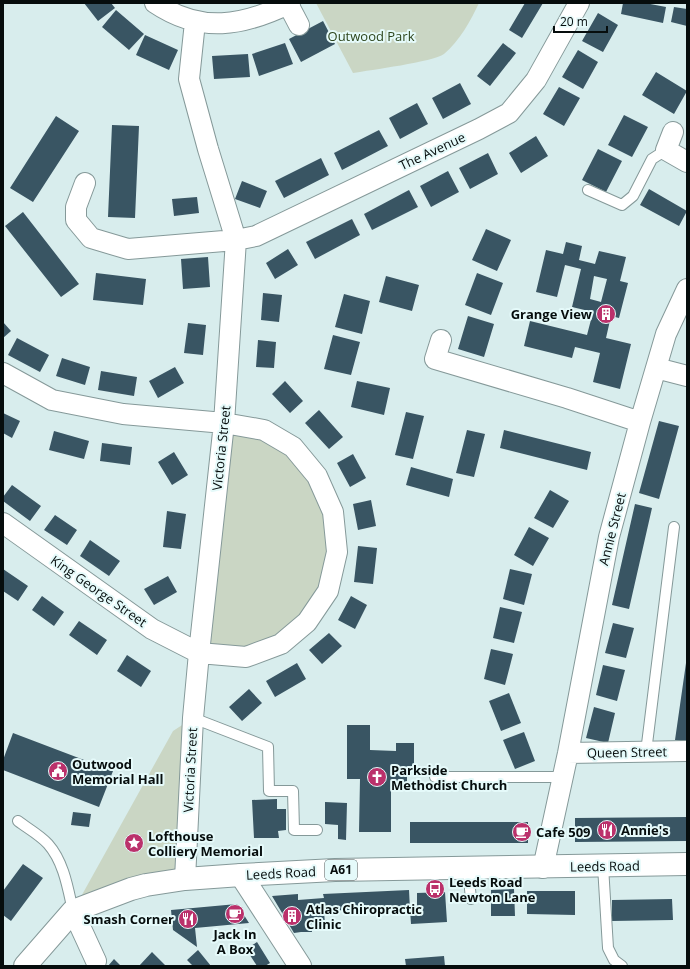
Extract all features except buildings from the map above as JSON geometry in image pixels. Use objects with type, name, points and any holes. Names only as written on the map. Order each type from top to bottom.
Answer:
[{"type":"main road","name":"Leeds Road","points":[[25,966],[73,911],[131,889],[185,879],[241,874],[335,870],[543,868],[687,864]]},
{"type":"main road","points":[[241,874],[300,966]]},
{"type":"street","points":[[155,3],[169,12],[195,22],[228,23],[249,19],[289,4],[299,25]]},
{"type":"street","name":"The Avenue","points":[[85,183],[76,207],[76,220],[91,238],[128,249],[236,240],[256,236],[479,130],[509,113],[536,80],[579,3]]},
{"type":"street","name":"Victoria Street","points":[[185,879],[193,718],[224,424],[236,240],[208,149],[189,79],[195,22]]},
{"type":"street","points":[[669,141],[687,162]]},
{"type":"street","name":"Annie Street","points":[[543,868],[568,753],[609,537],[640,422],[666,334],[687,289]]},
{"type":"street","points":[[441,340],[435,359],[567,398],[640,422]]},
{"type":"street","points":[[656,368],[687,376]]},
{"type":"street","points":[[3,373],[52,400],[123,414],[224,424],[264,430],[293,447],[317,476],[333,512],[337,552],[328,591],[307,622],[281,644],[246,657],[199,653]]},
{"type":"street","name":"King George Street","points":[[3,523],[152,629],[199,653]]},
{"type":"street","name":"Queen Street","points":[[568,753],[687,751]]},
{"type":"street","points":[[73,911],[96,961]]},
{"type":"lane","points":[[588,190],[622,205],[633,196],[652,159],[669,141]]},
{"type":"lane","points":[[646,752],[674,527]]},
{"type":"lane","points":[[193,718],[268,747],[269,791],[293,791],[294,830],[317,830]]},
{"type":"lane","points":[[436,777],[562,777]]},
{"type":"lane","points":[[18,821],[48,844],[58,861],[64,876],[73,911]]},
{"type":"lane","points":[[603,866],[608,948],[614,960],[622,966]]},
{"type":"lane","points":[[468,868],[471,899]]},
{"type":"green space","name":"Outwood Park","points":[[316,3],[479,3],[460,37],[444,54],[415,63],[353,73]]},
{"type":"green space","points":[[224,423],[293,447],[333,512],[328,591],[281,644],[199,653]]},
{"type":"green space","points":[[193,718],[185,879],[73,911],[173,731]]},
{"type":"place","name":"Grange View","points":[[606,314]]},
{"type":"place","name":"Outwood Memorial Hall","points":[[58,771]]},
{"type":"place","name":"Parkside Methodist Church","points":[[377,777]]},
{"type":"place","name":"Annie's","points":[[607,830]]},
{"type":"place","name":"Cafe 509","points":[[522,832]]},
{"type":"place","name":"Lofthouse Colliery Memorial","points":[[134,843]]},
{"type":"place","name":"Leeds Road Newton Lane","points":[[435,889]]},
{"type":"place","name":"Jack In A Box","points":[[235,914]]},
{"type":"place","name":"Atlas Chiropractic Clinic","points":[[292,916]]},
{"type":"place","name":"Smash Corner","points":[[188,919]]}]
